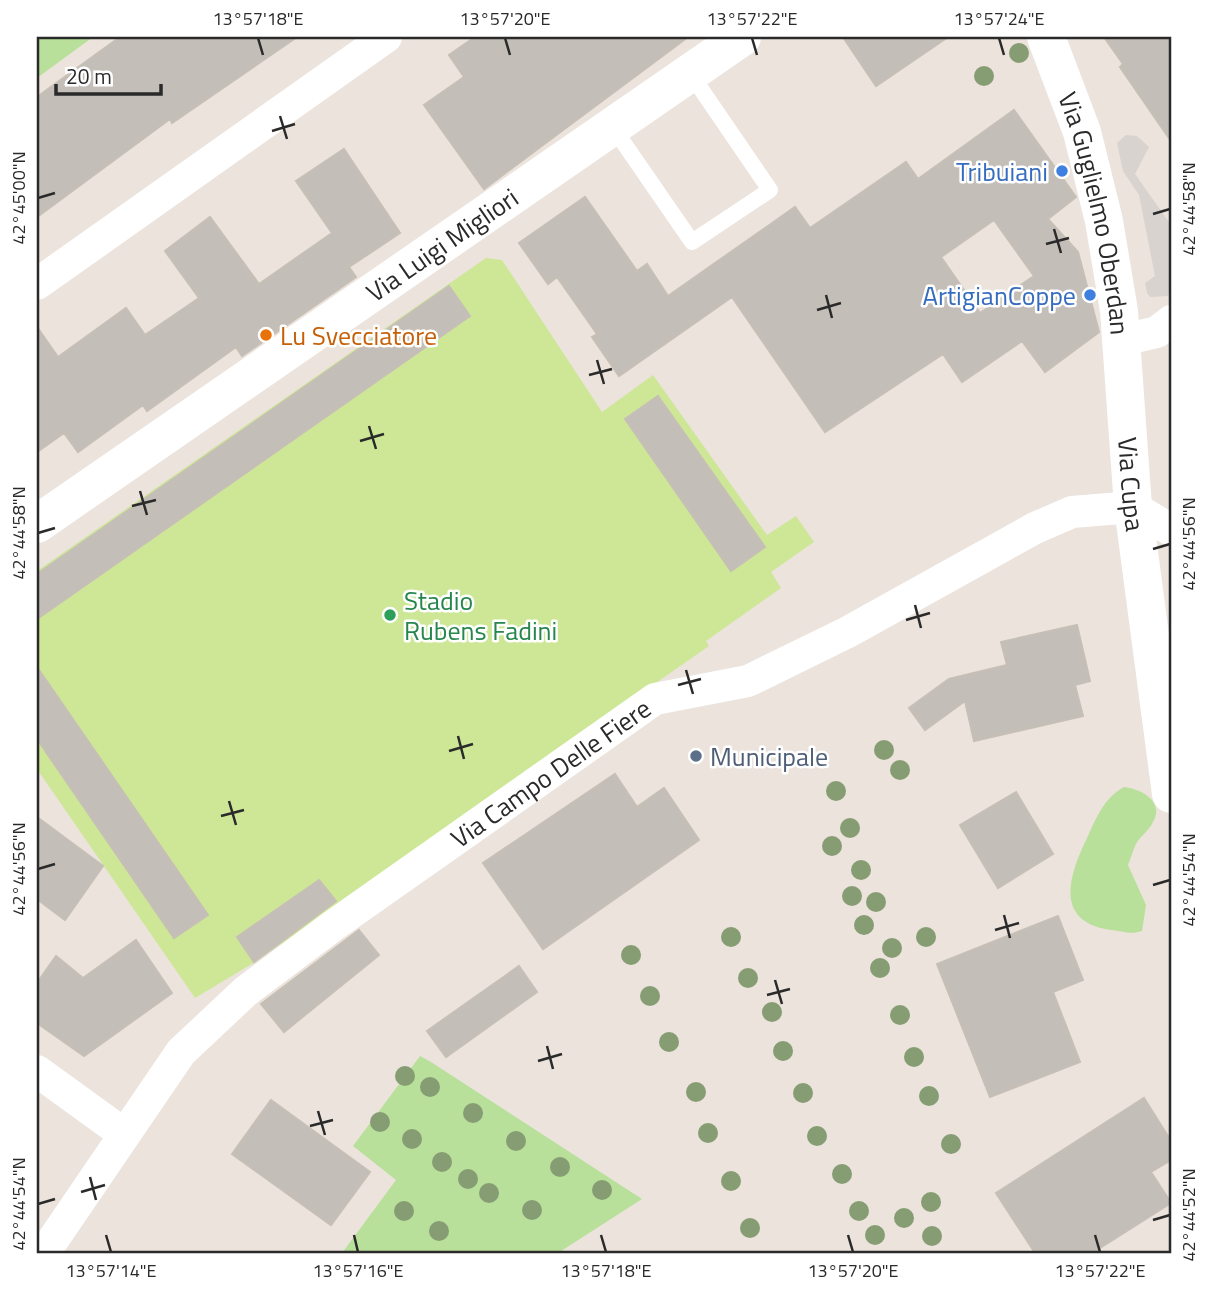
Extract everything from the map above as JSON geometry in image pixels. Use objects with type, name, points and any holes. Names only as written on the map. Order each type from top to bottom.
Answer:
[{"type":"main road","name":"Via Luigi Migliori","points":[[37,524],[742,37]]},
{"type":"main road","name":"Via Guglielmo Oberdan","points":[[1046,37],[1082,132],[1094,178],[1122,340]]},
{"type":"main road","name":"Via Cupa","points":[[1122,340],[1133,507],[1171,794]]},
{"type":"street","points":[[37,284],[386,37]]},
{"type":"street","name":"Via Guglielmo Oberdan","points":[[1122,340],[1157,332],[1171,321]]},
{"type":"street","points":[[1133,507],[1171,530]]},
{"type":"street","name":"Via Campo Delle Fiere","points":[[44,1253],[181,1052],[247,991],[345,917],[655,699],[748,681],[859,627],[1035,528],[1072,512],[1133,507]]},
{"type":"street","points":[[37,1071],[124,1134]]},
{"type":"lane","points":[[612,126],[692,242],[770,190],[690,73]]},
{"type":"green space","points":[[37,37],[93,37],[37,78]]},
{"type":"green space","name":"Stadio Rubens Fadini","points":[[486,258],[502,260],[602,412],[653,375],[767,535],[796,516],[814,542],[771,572],[781,588],[706,641],[709,646],[255,962],[195,998],[37,769],[37,571]]},
{"type":"green space","points":[[1124,787],[1144,793],[1154,802],[1156,808],[1153,822],[1136,844],[1128,865],[1146,905],[1142,931],[1134,933],[1093,925],[1080,917],[1073,907],[1070,895],[1071,881],[1080,852],[1101,809]]},
{"type":"green space","points":[[420,1056],[642,1199],[558,1253],[342,1253],[396,1180],[353,1146]]},
{"type":"shaded area","points":[[1126,135],[1137,136],[1149,147],[1135,174],[1171,225],[1171,293],[1167,296],[1150,297],[1147,293],[1145,283],[1155,276],[1139,195],[1123,171],[1117,143]]},
{"type":"building","points":[[120,37],[297,37],[172,123],[170,119],[37,217],[37,97]]},
{"type":"building","points":[[475,37],[688,37],[484,189],[424,105],[464,77],[449,55]]},
{"type":"building","points":[[843,37],[948,37],[876,86]]},
{"type":"building","points":[[1104,37],[1171,37],[1171,141],[1120,67],[1123,64]]},
{"type":"building","points":[[1014,110],[1076,197],[1048,219],[1078,252],[1099,332],[1045,372],[1022,341],[962,382],[943,354],[825,432],[732,297],[619,376],[592,337],[597,334],[557,277],[548,284],[519,243],[585,197],[637,271],[647,264],[668,296],[795,207],[810,228],[906,162],[918,179]],"holes":[[[994,220],[1034,276],[980,313],[941,257]]]},
{"type":"building","points":[[344,149],[400,233],[349,267],[356,277],[242,356],[236,347],[147,411],[143,405],[78,452],[64,433],[37,452],[37,327],[58,357],[126,308],[145,335],[199,298],[165,251],[210,217],[259,284],[332,233],[296,181]]},
{"type":"building","points":[[449,286],[470,316],[37,619],[37,574]]},
{"type":"building","points":[[658,396],[765,547],[731,571],[625,419]]},
{"type":"building","points":[[1077,625],[1090,681],[1075,685],[1083,716],[974,741],[965,701],[925,730],[909,708],[949,679],[1007,665],[1001,642]]},
{"type":"building","points":[[37,667],[208,915],[174,938],[37,739]]},
{"type":"building","points":[[615,774],[637,807],[664,788],[699,840],[543,949],[483,863]]},
{"type":"building","points":[[1016,792],[1053,854],[998,888],[960,825]]},
{"type":"building","points":[[37,817],[103,866],[65,920],[37,899]]},
{"type":"building","points":[[319,880],[336,901],[254,962],[237,937]]},
{"type":"building","points":[[1058,916],[1083,980],[1053,992],[1080,1062],[990,1097],[937,964]]},
{"type":"building","points":[[359,930],[379,955],[284,1032],[261,1004]]},
{"type":"building","points":[[136,940],[172,993],[84,1056],[37,1023],[37,983],[56,956],[83,978]]},
{"type":"building","points":[[519,966],[537,992],[446,1057],[427,1031]]},
{"type":"building","points":[[1144,1098],[1171,1141],[1171,1160],[1151,1172],[1171,1203],[1092,1253],[1035,1253],[996,1193]]},
{"type":"building","points":[[271,1100],[370,1172],[331,1225],[232,1154]]},
{"type":"place","name":"Tribuiani","points":[[1062,171]]},
{"type":"place","name":"ArtigianCoppe","points":[[1090,295]]},
{"type":"place","name":"Lu Svecciatore","points":[[266,335]]},
{"type":"place","name":"Stadio Rubens Fadini","points":[[390,615]]},
{"type":"place","name":"Municipale","points":[[696,756]]}]
